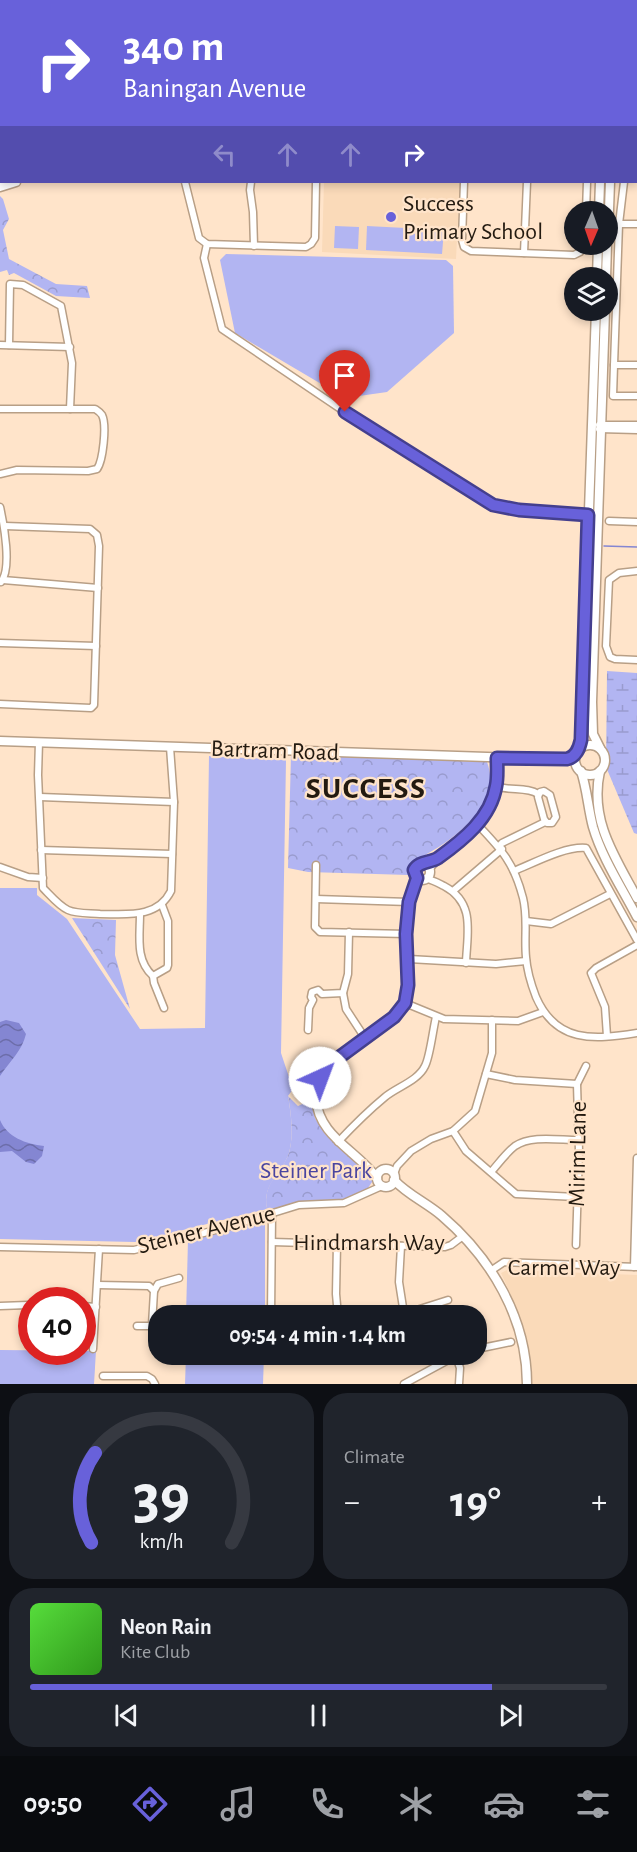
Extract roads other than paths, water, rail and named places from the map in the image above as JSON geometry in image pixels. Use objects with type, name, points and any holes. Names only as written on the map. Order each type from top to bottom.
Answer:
[{"type":"main road","points":[[599,201],[600,183]]},
{"type":"main road","points":[[609,201],[610,183]]},
{"type":"main road","points":[[596,321],[598,513],[592,702],[593,734],[603,752],[605,762],[600,771],[596,797],[600,819],[608,842],[637,898]]},
{"type":"main road","points":[[604,321],[598,427],[588,513],[581,740],[575,762],[587,790],[594,828],[605,855],[637,917]]},
{"type":"main road","name":"Bartram Road","points":[[0,741],[550,759],[571,758],[578,751]]},
{"type":"main road","points":[[578,751],[590,745],[600,748]]},
{"type":"main road","points":[[497,758],[496,786],[485,815],[478,825],[436,859],[414,888],[409,902],[406,934],[409,959],[408,992],[405,1003],[394,1017],[326,1068],[316,1088],[318,1113],[338,1142],[367,1166],[387,1177],[441,1215],[463,1236],[492,1270],[518,1324],[526,1384]]},
{"type":"main road","name":"Bartram Road","points":[[550,759],[564,762],[580,771]]},
{"type":"main road","points":[[580,771],[592,774],[600,771]]},
{"type":"street","points":[[185,183],[199,238],[207,244],[306,247],[315,238],[316,183]]},
{"type":"street","points":[[251,183],[254,246]]},
{"type":"street","points":[[464,183],[462,240],[464,247],[471,251],[564,255]]},
{"type":"street","points":[[524,253],[527,183]]},
{"type":"street","points":[[587,201],[588,183]]},
{"type":"street","points":[[624,183],[619,224],[613,396],[637,396]]},
{"type":"street","points":[[619,224],[637,224]]},
{"type":"street","points":[[207,244],[204,258],[222,329],[345,412],[493,505],[519,510],[598,513]]},
{"type":"street","points":[[9,345],[10,284],[23,285],[61,306],[72,363],[70,409]]},
{"type":"street","points":[[0,345],[70,347]]},
{"type":"street","points":[[614,365],[637,365]]},
{"type":"street","points":[[0,409],[95,409],[101,413],[104,422],[102,463],[97,469],[88,471],[16,470],[0,474]]},
{"type":"street","points":[[598,427],[637,425]]},
{"type":"street","points":[[598,427],[637,430]]},
{"type":"street","points":[[0,507],[5,526],[6,572],[2,581],[98,588]]},
{"type":"street","points":[[609,521],[637,522]]},
{"type":"street","points":[[0,704],[91,708],[94,705],[98,588],[99,546],[97,535],[90,529],[5,526]]},
{"type":"street","points":[[637,571],[619,573],[609,580],[606,646],[610,657],[637,660]]},
{"type":"street","points":[[0,643],[96,646]]},
{"type":"street","points":[[39,742],[43,888],[66,910],[82,913],[140,914],[162,905],[171,891],[174,802],[170,747]]},
{"type":"street","points":[[496,786],[507,790],[533,791],[538,794],[545,822]]},
{"type":"street","points":[[453,891],[500,848],[502,843],[545,822],[552,823],[556,817],[549,793],[542,791],[538,794]]},
{"type":"street","points":[[40,797],[174,802]]},
{"type":"street","points":[[478,825],[500,848],[514,871],[523,897],[526,921],[526,961],[533,989],[543,1012],[561,1029],[573,1034],[607,1036],[637,1034]]},
{"type":"street","points":[[514,871],[554,854],[586,849],[637,943],[591,973],[605,1007],[607,1036]]},
{"type":"street","points":[[41,850],[172,854]]},
{"type":"street","points":[[316,865],[315,927],[320,932],[406,934]]},
{"type":"street","points":[[0,867],[28,878],[43,878]]},
{"type":"street","points":[[425,873],[453,891],[462,902],[468,917],[466,963]]},
{"type":"street","points":[[526,921],[551,924],[610,894]]},
{"type":"street","points":[[316,899],[409,902]]},
{"type":"street","points":[[153,976],[167,968],[168,965],[168,921],[162,905]]},
{"type":"street","points":[[140,914],[140,957],[146,969],[153,976],[164,1008]]},
{"type":"street","points":[[349,933],[348,974],[343,993],[346,1009],[365,1038]]},
{"type":"street","points":[[409,959],[496,964],[526,961]]},
{"type":"street","points":[[308,1030],[309,1008],[313,1000],[320,1000],[322,993],[343,993]]},
{"type":"street","points":[[405,1003],[436,1017],[518,1021],[543,1012]]},
{"type":"street","points":[[338,1142],[360,1118],[423,1070],[436,1017]]},
{"type":"street","name":"Steiner Avenue","points":[[0,1247],[135,1250],[225,1228],[299,1205],[344,1203],[371,1189],[421,1144],[453,1131],[475,1111],[492,1053],[492,1020]]},
{"type":"street","name":"Mirim Lane","points":[[576,1245],[579,1151],[577,1084],[586,1066]]},
{"type":"street","points":[[486,1074],[514,1080],[577,1084]]},
{"type":"street","points":[[453,1131],[466,1151],[516,1194],[576,1197]]},
{"type":"street","points":[[491,1172],[513,1147],[520,1143],[537,1140],[578,1140]]},
{"type":"street","points":[[636,1267],[637,1158]]},
{"type":"street","points":[[271,1305],[272,1214]]},
{"type":"street","name":"Hindmarsh Way","points":[[272,1242],[445,1247],[463,1236]]},
{"type":"street","points":[[336,1244],[337,1305]]},
{"type":"street","points":[[401,1246],[399,1282],[401,1305]]},
{"type":"street","points":[[96,1307],[99,1249]]},
{"type":"street","name":"Carmel Way","points":[[492,1270],[504,1262],[636,1267]]},
{"type":"street","points":[[155,1305],[154,1291],[158,1284],[179,1278]]},
{"type":"street","points":[[98,1285],[149,1286],[154,1291]]},
{"type":"street","points":[[433,1305],[448,1300]]},
{"type":"street","points":[[0,1306],[18,1305]]},
{"type":"street","points":[[137,1326],[148,1326]]},
{"type":"street","points":[[487,1347],[511,1342]]},
{"type":"street","points":[[404,1384],[439,1365]]},
{"type":"street","points":[[459,1384],[460,1365]]},
{"type":"street","points":[[103,1376],[147,1376],[155,1384]]},
{"type":"water","points":[[6,1020],[19,1023],[26,1034],[19,1051],[0,1076],[0,1022]]},
{"type":"water","points":[[0,1120],[7,1131],[18,1139],[44,1146],[42,1156],[34,1164],[26,1162],[12,1151],[0,1152]]},
{"type":"waterway","points":[[604,546],[637,547]]},
{"type":"place","name":"Success Primary School","points":[[391,217]]},
{"type":"district","name":"SUCCESS","points":[[366,788]]},
{"type":"park label","name":"Steiner Park","points":[[316,1170]]}]
